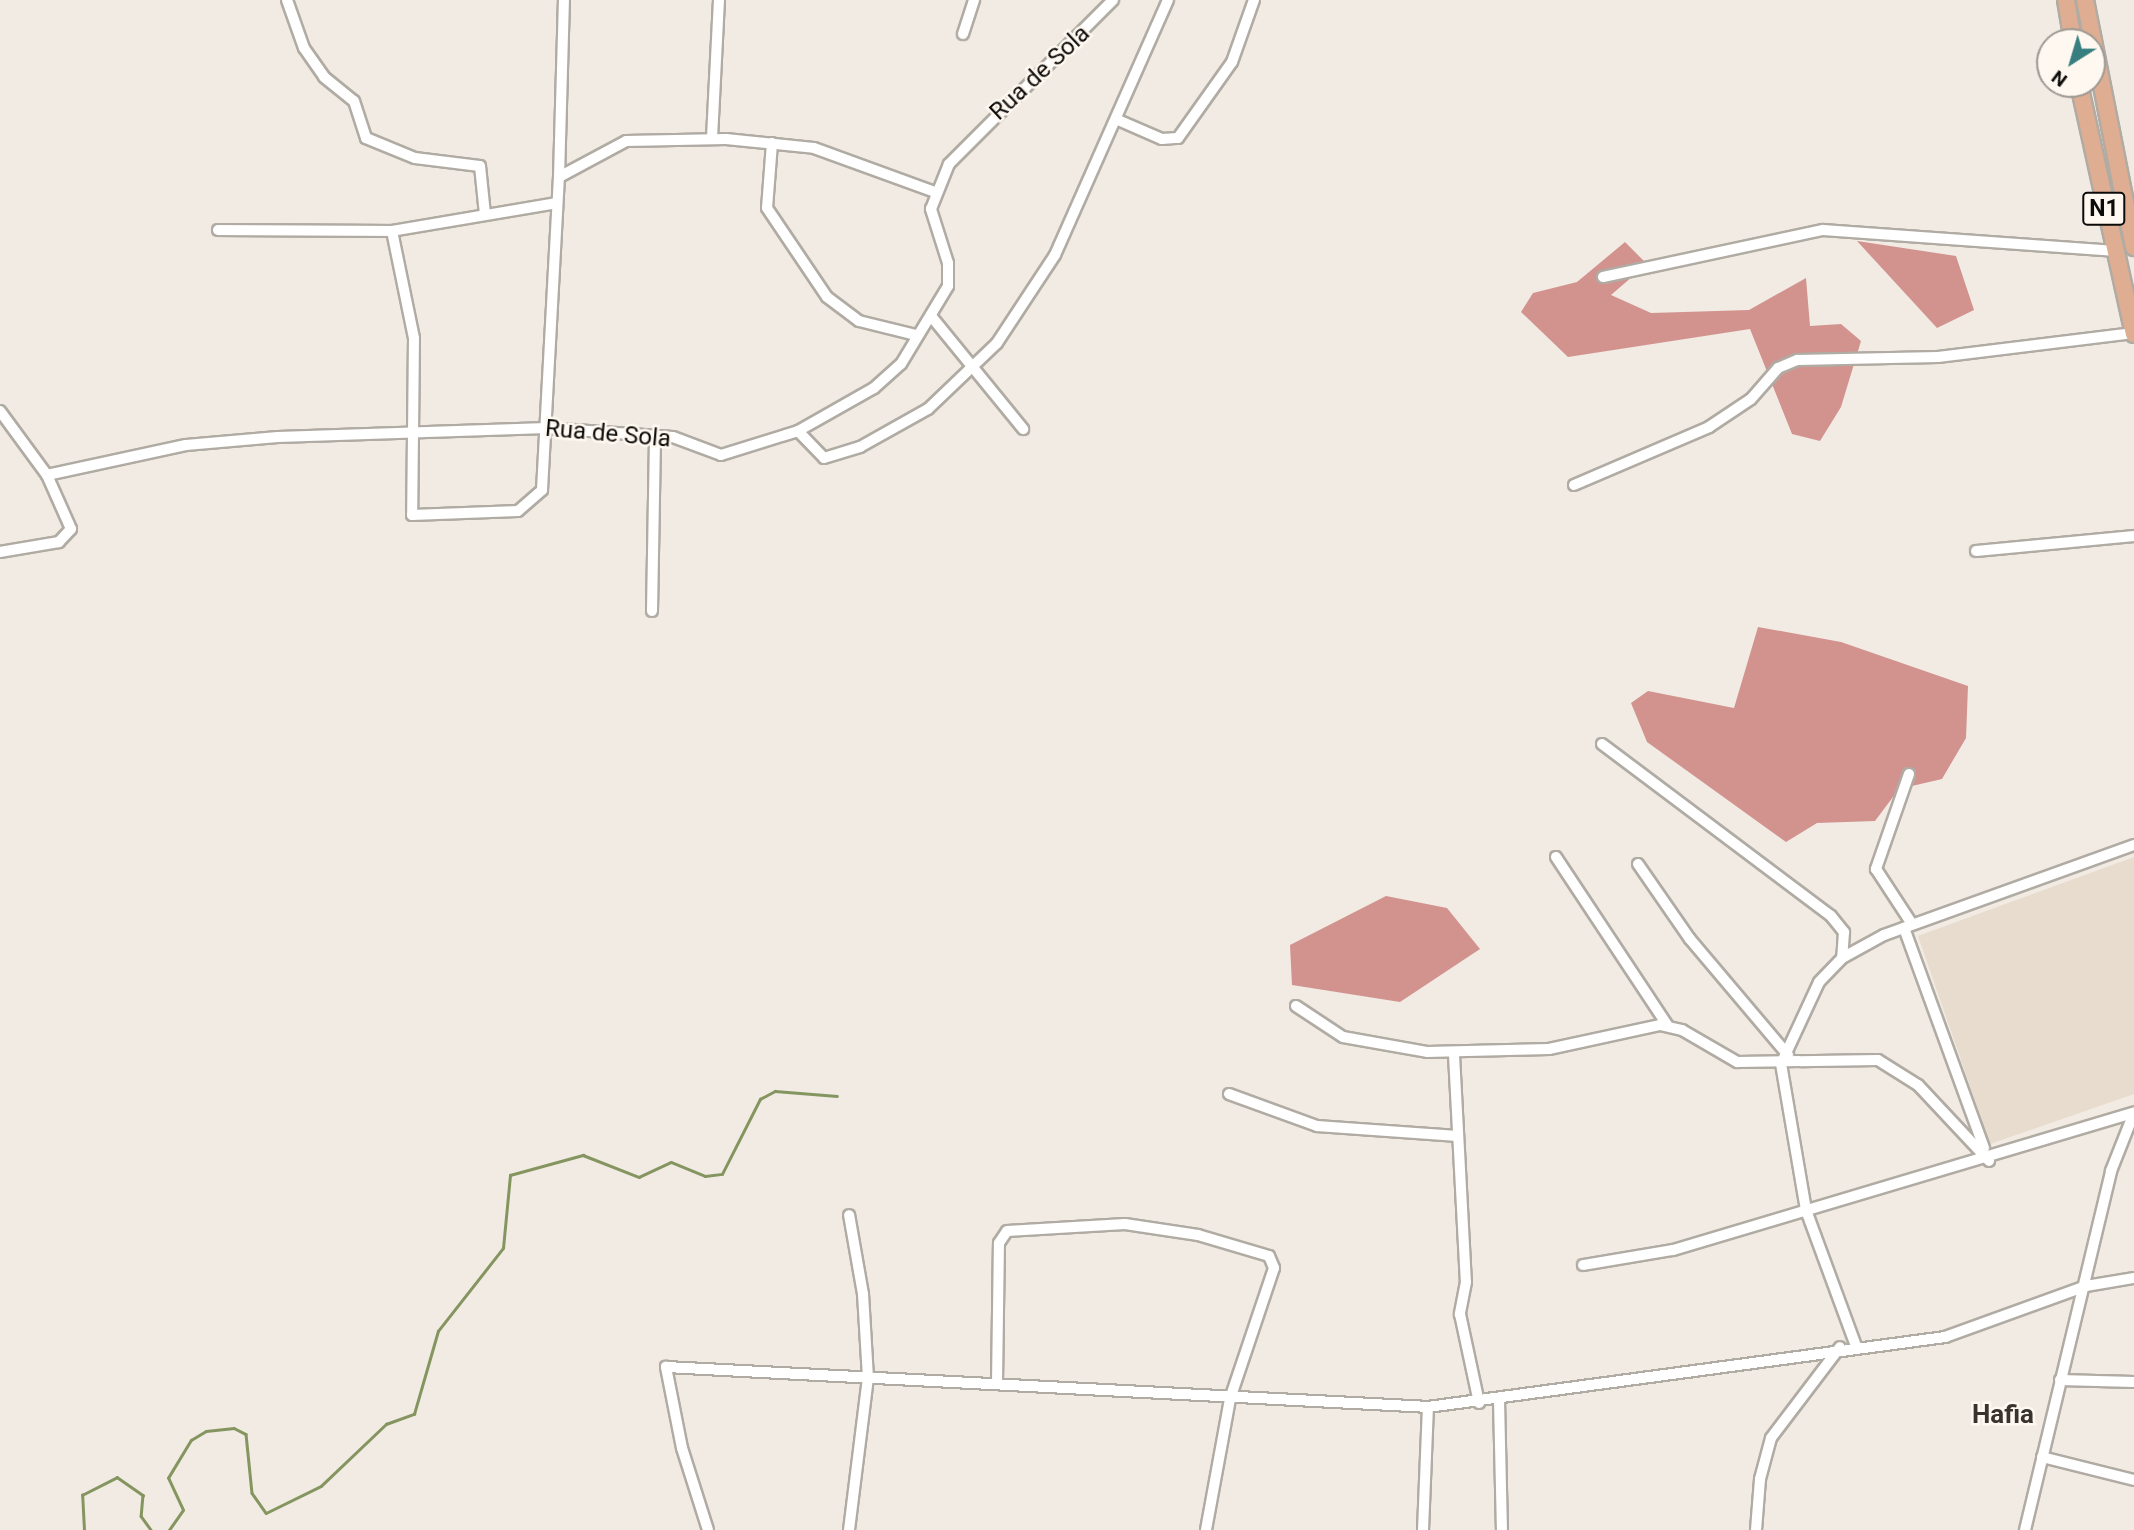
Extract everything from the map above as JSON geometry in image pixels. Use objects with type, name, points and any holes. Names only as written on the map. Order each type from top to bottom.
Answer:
[{"type":"main road","points":[[2066,0],[2071,28]]},
{"type":"main road","name":"N1","points":[[2085,0],[2134,247]]},
{"type":"main road","name":"N1","points":[[2083,98],[2134,334]]},
{"type":"street","points":[[287,0],[304,48],[324,77],[354,101],[366,138],[415,158],[480,166],[485,214]]},
{"type":"street","points":[[392,231],[412,315],[412,515],[518,511],[538,499],[547,428],[564,0]]},
{"type":"street","points":[[712,138],[719,0]]},
{"type":"street","points":[[964,34],[974,0]]},
{"type":"street","name":"Rua de Sola","points":[[47,475],[220,440],[547,428],[655,436],[721,455],[797,430],[891,375],[931,316],[950,274],[932,222],[935,192],[964,144],[1075,44],[1113,0]]},
{"type":"street","points":[[797,430],[819,457],[844,453],[915,418],[972,368],[1039,287],[1118,120],[1168,0]]},
{"type":"street","points":[[1118,120],[1162,139],[1178,138],[1229,66],[1254,0]]},
{"type":"street","points":[[559,177],[626,141],[712,138],[814,148],[935,192]]},
{"type":"street","points":[[772,142],[767,208],[827,297],[859,321],[916,335]]},
{"type":"street","points":[[218,230],[392,231],[557,203]]},
{"type":"street","points":[[1603,277],[1823,230],[2114,251]]},
{"type":"street","points":[[931,316],[1023,429]]},
{"type":"street","points":[[1574,485],[1701,431],[1751,399],[1777,368],[1797,360],[1938,357],[2134,334]]},
{"type":"street","points":[[0,411],[47,475],[68,514],[67,536],[0,552]]},
{"type":"street","points":[[652,611],[655,436]]},
{"type":"street","points":[[1976,551],[2134,536]]},
{"type":"street","points":[[1602,744],[1831,916],[1844,932],[1842,958]]},
{"type":"street","points":[[1909,774],[1877,869],[1908,926],[1989,1161]]},
{"type":"street","points":[[1784,1060],[1819,982],[1842,958],[1908,926],[2134,845]]},
{"type":"street","points":[[1556,857],[1668,1026],[1734,1061],[1839,1058],[1889,1063],[1985,1150]]},
{"type":"street","points":[[1638,864],[1690,939],[1784,1060],[1807,1210],[1856,1346]]},
{"type":"street","points":[[1296,1006],[1362,1043],[1454,1055],[1549,1049],[1668,1026]]},
{"type":"street","points":[[1454,1055],[1466,1282],[1460,1319],[1479,1403]]},
{"type":"street","points":[[1229,1094],[1317,1126],[1458,1136]]},
{"type":"street","points":[[1583,1265],[1651,1256],[1989,1161],[2134,1114],[2111,1171],[2086,1286],[2060,1381],[2025,1530]]},
{"type":"street","points":[[849,1216],[863,1294],[868,1378],[849,1530]]},
{"type":"street","points":[[997,1383],[1003,1233],[1125,1224],[1198,1235],[1272,1259],[1230,1399],[1206,1530]]},
{"type":"street","points":[[708,1530],[681,1448],[666,1367],[997,1383],[1230,1399],[1428,1407],[1479,1403],[1840,1347],[1945,1337],[2086,1286],[2134,1278]]},
{"type":"street","points":[[1756,1530],[1759,1479],[1771,1438],[1840,1347]]},
{"type":"street","points":[[2060,1381],[2134,1382]]},
{"type":"street","points":[[1499,1400],[1502,1530]]},
{"type":"street","points":[[1423,1530],[1428,1407]]},
{"type":"street","points":[[2042,1457],[2134,1480]]},
{"type":"shaded area","points":[[1857,241],[1956,256],[1974,310],[1937,328]]},
{"type":"shaded area","points":[[1625,242],[1647,264],[1611,295],[1651,313],[1749,310],[1806,278],[1810,326],[1841,324],[1861,341],[1841,407],[1820,441],[1792,434],[1750,329],[1568,357],[1521,312],[1533,293],[1577,282]]},
{"type":"shaded area","points":[[1758,627],[1841,642],[1968,686],[1966,738],[1942,779],[1899,789],[1875,821],[1817,823],[1786,842],[1647,742],[1631,703],[1648,691],[1734,708]]},
{"type":"shaded area","points":[[2134,857],[2134,1094],[1990,1144],[1918,936]]},
{"type":"shaded area","points":[[1386,896],[1447,908],[1480,949],[1400,1002],[1292,985],[1290,945]]},
{"type":"waterway","points":[[169,1530],[183,1510],[168,1478],[191,1440],[206,1431],[234,1428],[246,1434],[252,1493],[266,1513],[321,1486],[386,1424],[414,1414],[438,1331],[503,1248],[510,1175],[583,1155],[639,1177],[671,1162],[705,1176],[722,1174],[760,1099],[775,1091],[837,1096]]},
{"type":"waterway","points":[[84,1530],[82,1495],[117,1477],[143,1495],[141,1516],[151,1530]]},
{"type":"district","name":"Hafia","points":[[2003,1415]]}]
